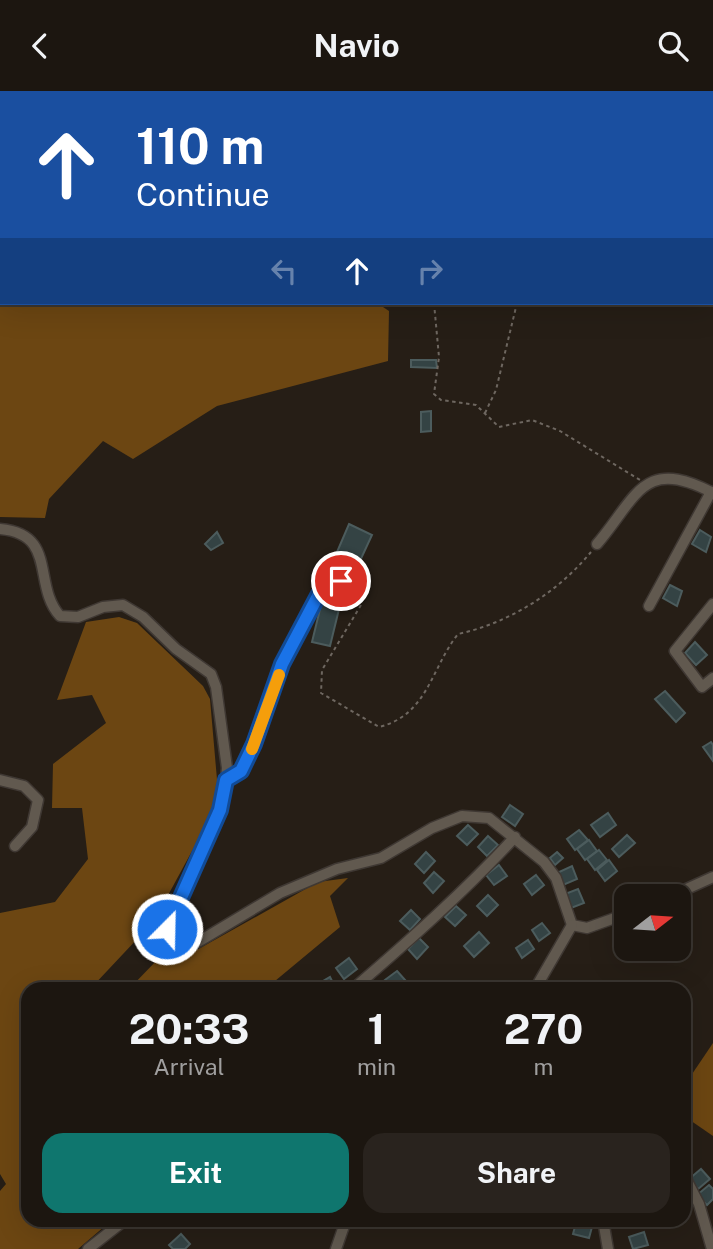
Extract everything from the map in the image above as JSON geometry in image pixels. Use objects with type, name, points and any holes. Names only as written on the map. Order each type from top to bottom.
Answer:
[{"type":"street","points":[[597,544],[630,498],[647,484],[675,477],[712,493],[649,606]]},
{"type":"street","points":[[0,529],[20,533],[38,549],[51,602],[60,615],[78,617],[103,607],[123,605],[144,617],[176,649],[211,674],[219,698],[226,780],[220,810],[167,929],[169,940],[175,947],[198,942],[280,893],[337,869],[382,858],[432,828],[462,816],[489,818],[544,862],[556,878],[572,925],[540,982]]},
{"type":"street","points":[[226,780],[241,771],[254,744],[282,664],[319,594],[341,581]]},
{"type":"street","points":[[713,604],[675,651],[702,687],[713,678]]},
{"type":"street","points":[[0,781],[24,786],[38,800],[32,827],[15,846]]},
{"type":"street","points":[[361,982],[422,932],[439,910],[467,889],[515,837]]},
{"type":"street","points":[[691,887],[713,877]]},
{"type":"street","points":[[572,925],[587,928],[614,918]]},
{"type":"street","points":[[691,1189],[699,1204],[712,1249]]},
{"type":"street","points":[[88,1249],[116,1227]]},
{"type":"street","points":[[336,1249],[344,1227]]},
{"type":"street","points":[[604,1227],[608,1249]]},
{"type":"path","points":[[434,305],[439,357],[434,394],[441,400],[476,405],[499,427],[533,419],[560,431],[647,484]]},
{"type":"path","points":[[485,414],[496,390],[517,305]]},
{"type":"path","points":[[361,605],[322,670],[321,693],[379,727],[397,723],[429,691],[444,652],[458,634],[492,626],[544,595],[580,565],[597,544]]},
{"type":"shaded area","points":[[0,305],[380,305],[389,311],[388,361],[217,406],[133,459],[103,441],[49,499],[45,518],[0,517]]},
{"type":"shaded area","points":[[119,617],[137,623],[203,686],[210,699],[218,791],[204,829],[154,921],[97,982],[21,982],[21,1227],[104,1227],[78,1249],[0,1249],[0,1191],[6,1184],[0,1174],[0,913],[55,902],[88,859],[82,808],[52,808],[53,764],[106,723],[92,695],[57,700],[86,622]]},
{"type":"shaded area","points":[[348,878],[330,896],[340,927],[276,982],[136,982],[160,957],[186,956],[318,882]]},
{"type":"shaded area","points":[[713,1043],[713,1136],[691,1121],[691,1076]]},
{"type":"building","points":[[411,360],[436,360],[437,368],[411,367]]},
{"type":"building","points":[[431,411],[431,431],[421,432],[421,412]]},
{"type":"building","points":[[349,524],[372,535],[353,576],[331,566]]},
{"type":"building","points":[[700,530],[711,537],[706,552],[692,544]]},
{"type":"building","points":[[217,532],[223,543],[211,550],[205,544]]},
{"type":"building","points":[[670,585],[682,591],[677,606],[663,598]]},
{"type":"building","points":[[322,601],[340,605],[330,646],[312,642]]},
{"type":"building","points":[[695,642],[707,655],[696,665],[685,653]]},
{"type":"building","points":[[665,691],[685,713],[676,722],[655,699]]},
{"type":"building","points":[[711,742],[713,745],[713,761],[703,747]]},
{"type":"building","points":[[510,805],[523,814],[515,826],[502,817]]},
{"type":"building","points":[[608,813],[616,825],[600,837],[591,825]]},
{"type":"building","points":[[468,825],[478,834],[467,845],[457,836]]},
{"type":"building","points":[[579,830],[588,840],[575,850],[567,839]]},
{"type":"building","points":[[627,835],[635,843],[619,857],[612,849]]},
{"type":"building","points":[[488,836],[498,845],[487,856],[478,847]]},
{"type":"building","points":[[589,840],[597,851],[585,860],[577,849]]},
{"type":"building","points":[[599,850],[607,860],[595,870],[587,859]]},
{"type":"building","points":[[426,852],[435,861],[424,873],[415,864]]},
{"type":"building","points":[[557,852],[563,858],[555,865],[550,858]]},
{"type":"building","points":[[609,860],[617,871],[605,881],[597,870]]},
{"type":"building","points":[[499,865],[507,876],[494,885],[486,875]]},
{"type":"building","points":[[572,866],[577,879],[563,885],[557,873]]},
{"type":"building","points":[[434,872],[444,881],[433,893],[424,883]]},
{"type":"building","points":[[536,875],[544,885],[532,895],[524,884]]},
{"type":"building","points":[[578,889],[584,903],[571,908],[565,894]]},
{"type":"building","points":[[488,895],[498,905],[487,916],[477,906]]},
{"type":"building","points":[[456,906],[466,915],[455,926],[445,917]]},
{"type":"building","points":[[411,910],[420,919],[410,930],[400,921]]},
{"type":"building","points":[[542,923],[550,933],[539,941],[532,930]]},
{"type":"building","points":[[479,932],[489,943],[474,957],[464,946]]},
{"type":"building","points":[[419,938],[428,947],[417,959],[408,949]]},
{"type":"building","points":[[528,940],[534,949],[522,958],[516,948]]},
{"type":"building","points":[[349,958],[357,969],[344,979],[336,968]]},
{"type":"building","points":[[397,971],[406,981],[387,982],[385,980]]},
{"type":"building","points":[[701,1169],[710,1179],[698,1189],[691,1177]]},
{"type":"building","points":[[709,1185],[713,1189],[713,1199],[707,1205],[697,1195]]},
{"type":"building","points":[[575,1227],[592,1227],[589,1238],[573,1234]]},
{"type":"building","points":[[644,1232],[648,1245],[633,1249],[629,1237]]},
{"type":"building","points":[[181,1234],[190,1244],[185,1249],[173,1249],[169,1245]]},
{"type":"slow traffic","points":[[252,749],[279,675]]},
{"type":"route","points":[[167,929],[220,810],[226,780],[241,771],[254,744],[282,664],[319,594],[341,581]]}]
